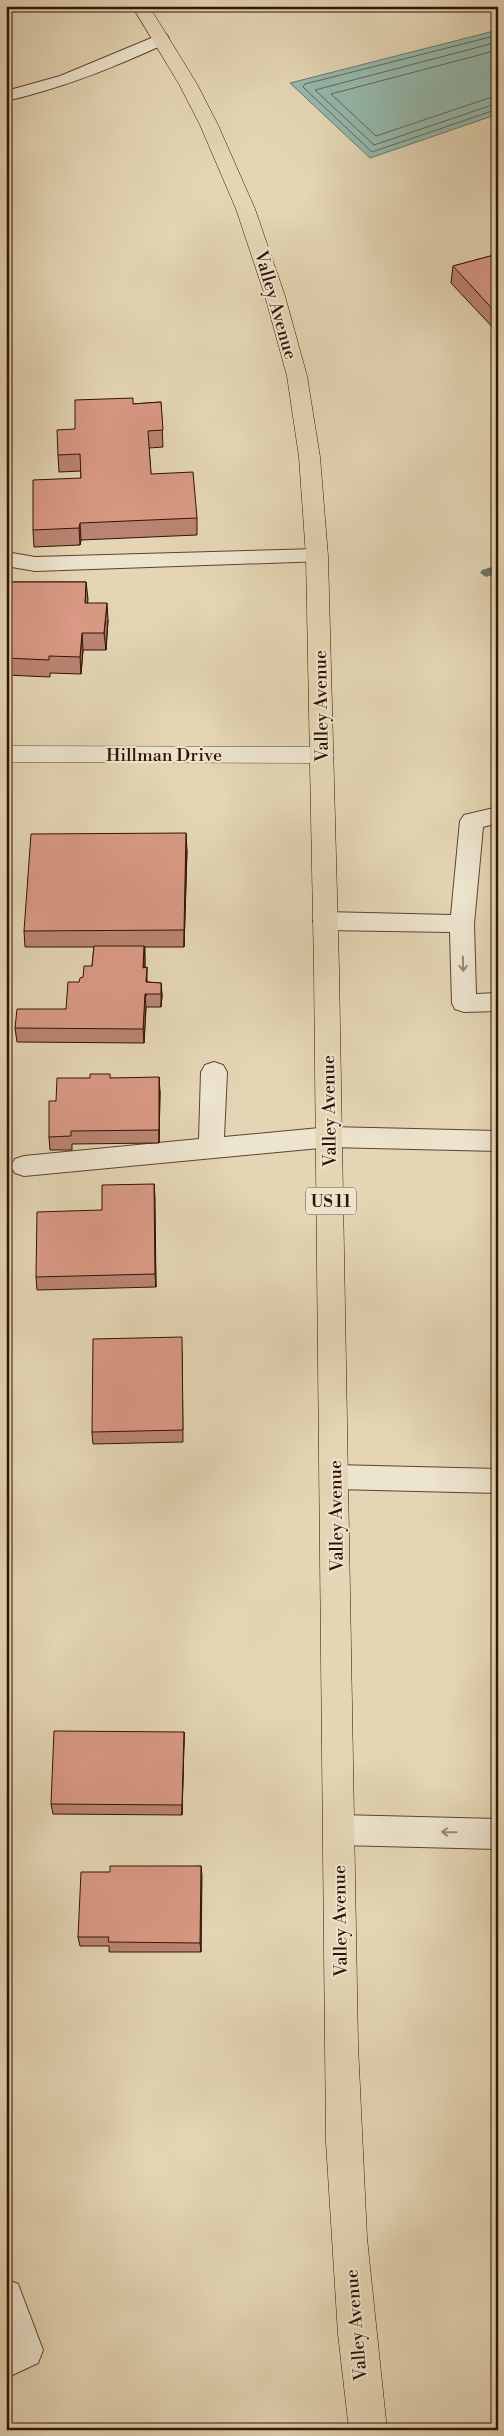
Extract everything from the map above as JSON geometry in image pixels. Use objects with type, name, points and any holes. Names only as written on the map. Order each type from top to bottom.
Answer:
[{"type":"main road","name":"Valley Avenue","points":[[140,6],[161,38],[209,124],[256,236],[267,267],[302,398],[313,491],[318,556],[330,1137],[343,2174],[357,2355],[368,2430]]},
{"type":"street","name":"Hillman Drive","points":[[6,754],[322,755]]},
{"type":"lane","points":[[6,96],[56,84],[94,71],[161,38]]},
{"type":"lane","points":[[6,559],[35,564],[318,556]]},
{"type":"lane","points":[[498,815],[472,821],[462,924],[464,1003],[498,1002]]},
{"type":"lane","points":[[325,921],[462,924]]},
{"type":"lane","points":[[211,1148],[214,1072]]},
{"type":"lane","points":[[24,1166],[330,1137],[498,1140]]},
{"type":"lane","points":[[335,1477],[498,1482]]},
{"type":"lane","points":[[340,1830],[498,1834]]},
{"type":"lane","points":[[6,2296],[25,2350],[6,2360]]},
{"type":"water","points":[[498,30],[498,114],[370,158],[290,83]]},
{"type":"building","points":[[498,254],[498,315],[453,266]]},
{"type":"building","points":[[133,398],[133,404],[161,402],[163,430],[148,431],[151,474],[193,472],[197,518],[80,523],[79,528],[33,530],[33,480],[81,478],[80,454],[58,455],[57,430],[75,429],[75,400]]},
{"type":"building","points":[[6,582],[86,582],[85,603],[107,603],[104,633],[82,633],[80,657],[49,656],[49,660],[6,658]]},
{"type":"building","points":[[186,833],[184,930],[24,931],[31,834]]},
{"type":"building","points":[[94,946],[144,946],[143,968],[147,967],[146,982],[161,983],[161,994],[145,994],[143,1029],[15,1028],[17,1009],[66,1009],[68,982],[79,982],[80,978],[83,977],[84,966],[92,966]]},
{"type":"building","points":[[90,1074],[110,1074],[110,1078],[159,1077],[159,1130],[71,1131],[71,1136],[49,1137],[49,1101],[56,1101],[57,1078],[90,1078]]},
{"type":"building","points":[[154,1184],[155,1274],[36,1277],[37,1212],[102,1210],[102,1185]]},
{"type":"building","points":[[182,1337],[183,1430],[92,1432],[93,1339]]},
{"type":"building","points":[[54,1731],[184,1732],[182,1805],[51,1804]]},
{"type":"building","points":[[110,1866],[201,1866],[200,1943],[108,1942],[109,1937],[78,1937],[81,1872],[110,1872]]},
{"type":"waterway","points":[[486,573],[498,569]]}]
